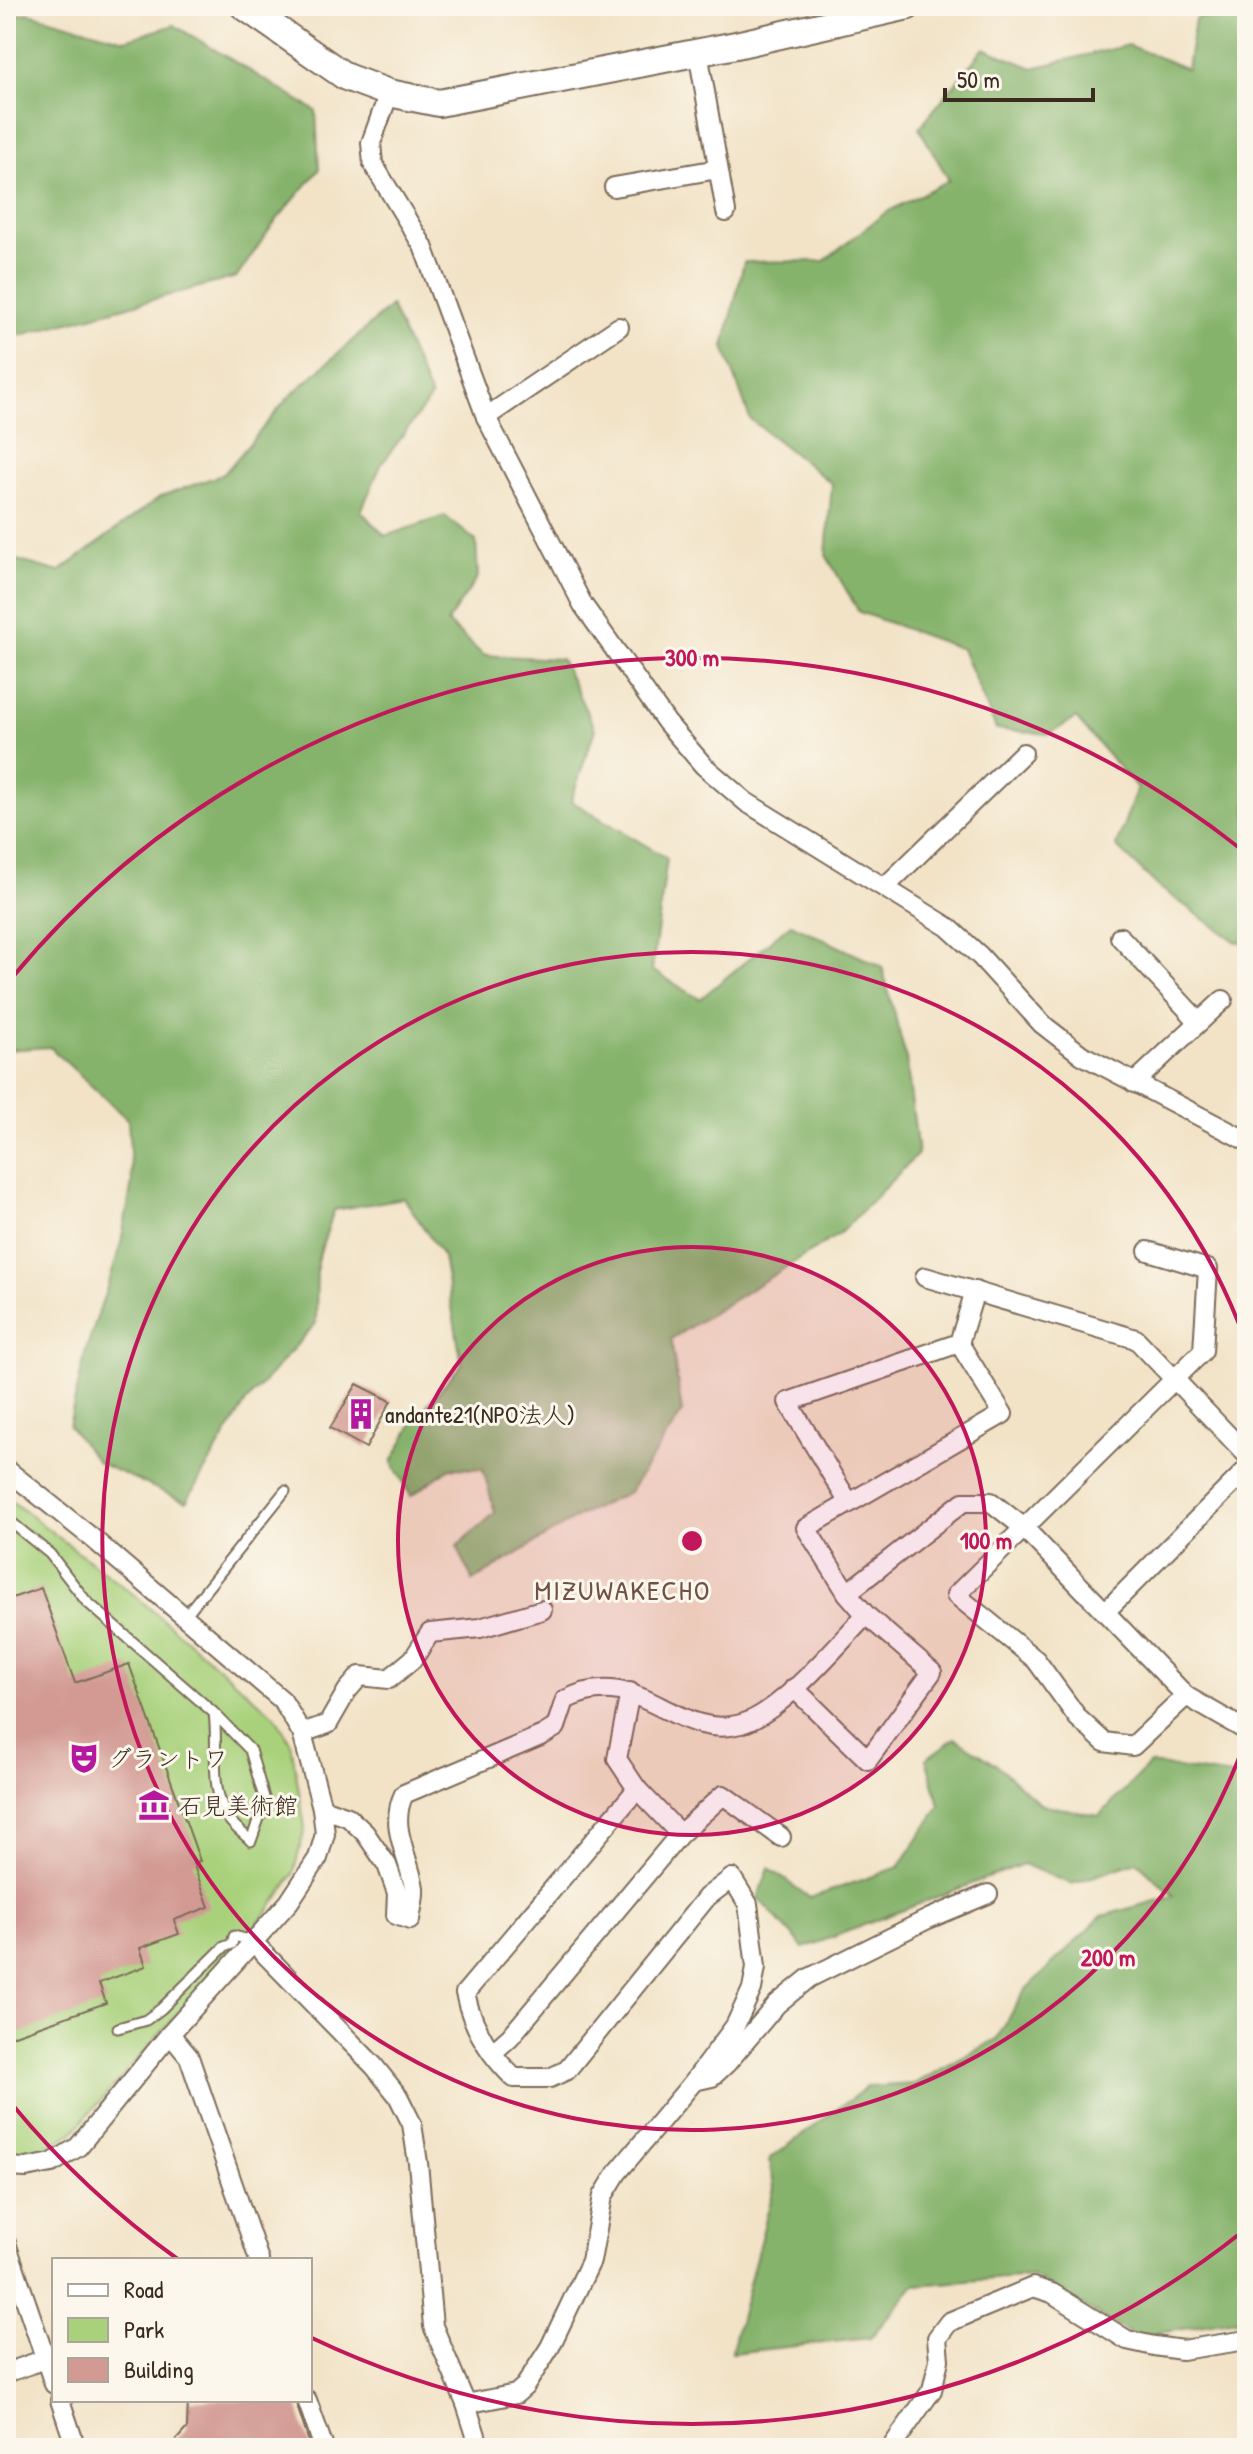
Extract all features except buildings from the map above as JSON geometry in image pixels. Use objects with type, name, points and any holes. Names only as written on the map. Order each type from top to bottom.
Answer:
[{"type":"street","points":[[244,6],[346,77],[389,93],[439,103],[698,52],[908,6]]},
{"type":"street","points":[[698,52],[726,212]]},
{"type":"street","points":[[389,93],[371,143],[373,164],[423,246],[486,417],[583,605],[667,723],[704,766],[746,802],[948,927],[970,946],[1042,1024],[1082,1055],[1247,1141]]},
{"type":"street","points":[[614,187],[718,169]]},
{"type":"street","points":[[486,417],[619,327]]},
{"type":"street","points":[[885,887],[1023,753]]},
{"type":"street","points":[[1120,937],[1199,1022]]},
{"type":"street","points":[[1134,1083],[1223,1000]]},
{"type":"street","points":[[1148,1251],[1208,1269],[1203,1351],[956,1595],[1036,1660],[1078,1718],[1104,1742],[1133,1746],[1186,1696]]},
{"type":"street","points":[[925,1277],[1136,1339],[1247,1455]]},
{"type":"street","points":[[794,1688],[868,1760],[932,1672],[866,1615],[847,1593],[806,1528],[1003,1414],[959,1343],[975,1291]]},
{"type":"street","points":[[849,1503],[788,1402],[959,1343]]},
{"type":"street","points":[[6,1469],[282,1700],[302,1733],[322,1808],[325,1834],[318,1858],[289,1902],[170,2034],[78,2147],[52,2163],[6,2169]]},
{"type":"street","points":[[1105,1612],[1247,1469]]},
{"type":"street","points":[[847,1593],[963,1502],[991,1502],[1023,1527],[1186,1696],[1247,1731]]},
{"type":"street","points":[[302,1733],[328,1724],[347,1691],[360,1676],[389,1679],[413,1659],[430,1633],[480,1628],[542,1610]]},
{"type":"street","points":[[322,1808],[348,1817],[365,1833],[387,1865],[397,1893],[396,1915],[410,1920],[414,1890],[397,1827],[397,1807],[404,1794],[543,1735],[556,1727],[565,1700],[584,1690],[630,1692],[712,1729],[742,1724],[763,1713],[794,1688],[866,1615]]},
{"type":"street","points":[[630,1692],[617,1759],[637,1789],[680,1834]]},
{"type":"street","points":[[466,2404],[516,2394],[525,2386],[550,2347],[591,2261],[603,2196],[617,2173],[694,2081],[735,2026],[752,1989],[756,1967],[748,1904],[732,1878],[707,1897],[567,2070],[550,2078],[514,2078],[492,2053],[470,2016],[465,1993],[637,1789]]},
{"type":"street","points":[[492,2053],[510,2037],[680,1834],[723,1795],[781,1837]]},
{"type":"street","points":[[694,2081],[712,2077],[777,2004],[809,1978],[928,1919],[988,1894]]},
{"type":"street","points":[[252,1941],[374,2066],[398,2096],[412,2124],[433,2326],[466,2404],[480,2448]]},
{"type":"street","points":[[170,2034],[189,2057],[258,2258]]},
{"type":"street","points":[[6,2243],[52,2378]]},
{"type":"street","points":[[891,2448],[932,2390],[939,2360],[937,2338],[949,2322],[1033,2287],[1052,2293],[1127,2340],[1182,2350],[1247,2340]]},
{"type":"street","points":[[6,2373],[45,2359]]},
{"type":"street","points":[[61,2402],[76,2448]]},
{"type":"street","points":[[308,2402],[324,2448]]},
{"type":"lane","points":[[185,1616],[285,1491]]},
{"type":"lane","points":[[6,1518],[50,1554],[86,1601],[214,1713],[250,1750],[265,1801],[251,1841],[228,1819],[214,1774],[214,1713]]},
{"type":"lane","points":[[118,2028],[146,2020],[161,2009],[224,1947],[232,1944],[234,1936],[252,1941]]},
{"type":"green space","points":[[1247,6],[1247,945],[1235,941],[1159,887],[1116,846],[1137,788],[1076,718],[1049,734],[996,729],[962,649],[859,612],[826,555],[832,484],[750,419],[724,347],[744,262],[824,261],[885,213],[949,180],[919,128],[984,48],[1033,68],[1128,45],[1187,69],[1195,19]]},
{"type":"green space","points":[[29,13],[125,40],[174,25],[316,111],[319,170],[274,223],[237,277],[6,339],[6,16]]},
{"type":"green space","points":[[391,306],[431,397],[381,465],[361,511],[385,536],[445,516],[476,541],[478,577],[447,622],[483,655],[561,659],[595,729],[571,801],[667,858],[652,970],[700,999],[791,924],[882,967],[906,1058],[918,1154],[839,1234],[671,1339],[682,1413],[629,1492],[579,1516],[473,1581],[457,1546],[495,1513],[483,1469],[450,1468],[411,1496],[392,1462],[415,1419],[462,1364],[443,1257],[404,1198],[334,1210],[317,1262],[316,1323],[246,1402],[186,1502],[97,1462],[69,1426],[86,1350],[120,1249],[132,1183],[128,1120],[50,1047],[6,1050],[6,557],[59,572],[160,497],[224,474],[288,398]]},
{"type":"green space","name":"石見美術館","points":[[6,1497],[133,1594],[275,1716],[291,1743],[305,1828],[293,1875],[270,1909],[73,2132],[40,2151],[18,2153],[6,2147]]},
{"type":"green space","points":[[955,1738],[997,1765],[1040,1804],[1099,1816],[1150,1764],[1247,1778],[1247,2318],[1136,2337],[1032,2276],[915,2285],[870,2338],[731,2353],[774,2188],[770,2159],[867,2087],[914,2084],[997,2039],[1025,1990],[1102,1916],[1174,1896],[1137,1862],[1071,1884],[1023,1864],[804,1948],[758,1898],[769,1868],[810,1898],[899,1867],[940,1806],[926,1759]]},
{"type":"place","name":"andante21(NPO法人)","points":[[361,1414]]},
{"type":"place","name":"グラントワ","points":[[84,1758]]},
{"type":"place","name":"石見美術館","points":[[154,1805]]},
{"type":"district","name":"MIZUWAKECHO","points":[[623,1590]]}]
